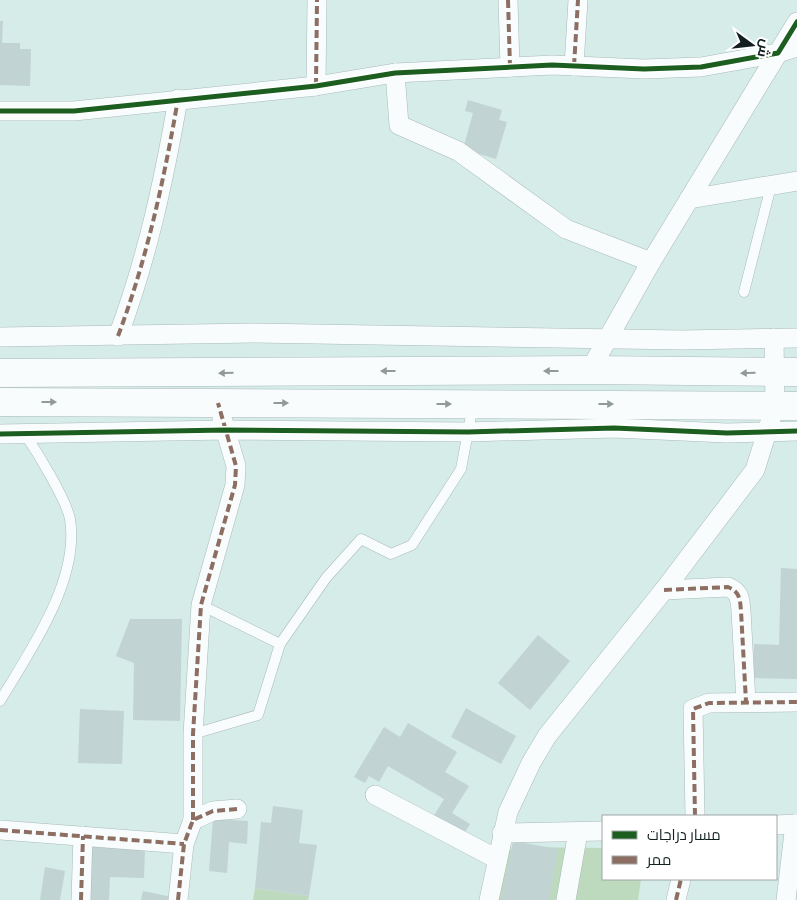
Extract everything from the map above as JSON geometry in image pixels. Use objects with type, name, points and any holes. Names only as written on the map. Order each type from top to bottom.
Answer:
[{"type":"highway","points":[[0,373],[590,370],[786,372]]},
{"type":"highway","points":[[0,402],[786,406]]},
{"type":"street","points":[[316,86],[317,0]]},
{"type":"street","points":[[508,0],[510,67]]},
{"type":"street","points":[[574,66],[578,0]]},
{"type":"street","points":[[590,370],[651,262],[719,154],[797,22]]},
{"type":"street","points":[[0,111],[74,111],[316,86],[395,73],[510,67],[574,66],[644,69],[701,67],[778,53],[797,47]]},
{"type":"street","points":[[395,73],[400,125],[458,151],[566,229],[651,262]]},
{"type":"street","points":[[118,336],[137,286],[159,200],[178,99]]},
{"type":"street","points":[[689,199],[797,181]]},
{"type":"street","points":[[0,337],[254,333],[609,337],[683,340],[797,338]]},
{"type":"street","points":[[490,900],[502,833],[516,794],[547,736],[664,590],[755,470],[766,432],[786,406],[786,372],[774,338]]},
{"type":"street","points":[[178,900],[184,844],[193,820],[193,734],[201,605],[234,485],[236,466],[218,403]]},
{"type":"street","points":[[0,434],[226,430],[468,432],[606,428],[727,433],[797,431]]},
{"type":"street","points":[[664,590],[728,587],[736,590],[740,604],[746,702]]},
{"type":"street","points":[[695,815],[693,709],[708,703],[797,702]]},
{"type":"street","points":[[375,795],[497,859]]},
{"type":"street","points":[[193,820],[213,811],[237,809]]},
{"type":"street","points":[[777,825],[796,824],[786,900]]},
{"type":"street","points":[[0,830],[184,844]]},
{"type":"street","points":[[566,900],[578,832]]},
{"type":"street","points":[[502,833],[602,832]]},
{"type":"street","points":[[81,900],[83,836]]},
{"type":"street","points":[[676,900],[681,880]]},
{"type":"lane","points":[[744,292],[771,186]]},
{"type":"lane","points":[[193,734],[258,715],[280,644],[326,578],[361,539],[391,554],[412,545],[461,469],[474,404]]},
{"type":"lane","points":[[0,701],[28,657],[62,585],[72,549],[70,517],[37,451],[25,434]]},
{"type":"lane","points":[[201,605],[280,644]]},
{"type":"green space","points":[[513,847],[602,848],[602,880],[641,880],[638,900],[494,900],[499,864]]},
{"type":"green space","points":[[255,888],[309,896],[308,900],[253,900]]},
{"type":"building","points":[[0,21],[3,21],[2,43],[20,43],[20,49],[31,49],[30,86],[0,85]]},
{"type":"building","points":[[468,100],[502,110],[499,120],[507,122],[496,159],[463,149],[473,113],[465,111]]},
{"type":"building","points":[[781,568],[797,569],[797,679],[753,678],[754,644],[779,645]]},
{"type":"building","points":[[130,619],[182,619],[180,721],[133,720],[134,663],[116,656]]},
{"type":"building","points":[[538,635],[570,661],[530,710],[498,683]]},
{"type":"building","points":[[466,708],[516,736],[501,764],[451,737]]},
{"type":"building","points":[[80,709],[124,711],[122,764],[78,763]]},
{"type":"building","points":[[408,723],[457,752],[445,772],[469,786],[452,813],[470,824],[462,837],[432,819],[444,799],[388,766],[379,782],[369,776],[365,783],[354,777],[384,727],[400,737]]},
{"type":"building","points":[[273,806],[303,810],[299,843],[317,845],[309,896],[255,888],[261,822],[271,823]]},
{"type":"building","points":[[213,819],[248,821],[247,844],[229,842],[227,873],[209,871]]},
{"type":"building","points":[[513,841],[558,849],[549,900],[501,900]]},
{"type":"building","points":[[87,845],[145,847],[144,878],[110,877],[109,900],[85,900]]},
{"type":"building","points":[[45,867],[65,871],[60,900],[40,900]]},
{"type":"building","points":[[143,891],[177,898],[176,900],[141,900]]},
{"type":"marked path","points":[[316,86],[317,0]]},
{"type":"marked path","points":[[508,0],[510,67]]},
{"type":"marked path","points":[[574,66],[578,0]]},
{"type":"marked path","points":[[118,336],[138,278],[154,219],[178,99]]},
{"type":"marked path","points":[[193,820],[193,734],[201,605],[235,485],[236,466],[218,403]]},
{"type":"marked path","points":[[664,590],[728,587],[737,594],[740,599],[746,702]]},
{"type":"marked path","points":[[695,815],[693,709],[709,703],[797,702]]},
{"type":"marked path","points":[[178,900],[184,844],[193,820],[213,811],[237,809]]},
{"type":"marked path","points":[[0,830],[184,844]]},
{"type":"marked path","points":[[81,900],[83,836]]},
{"type":"marked path","points":[[676,900],[681,880]]},
{"type":"cycle path","points":[[0,111],[74,111],[316,86],[395,73],[552,65],[644,69],[701,67],[778,53],[797,22]]},
{"type":"cycle path","points":[[0,434],[226,430],[468,432],[614,428],[727,433],[797,431]]}]
